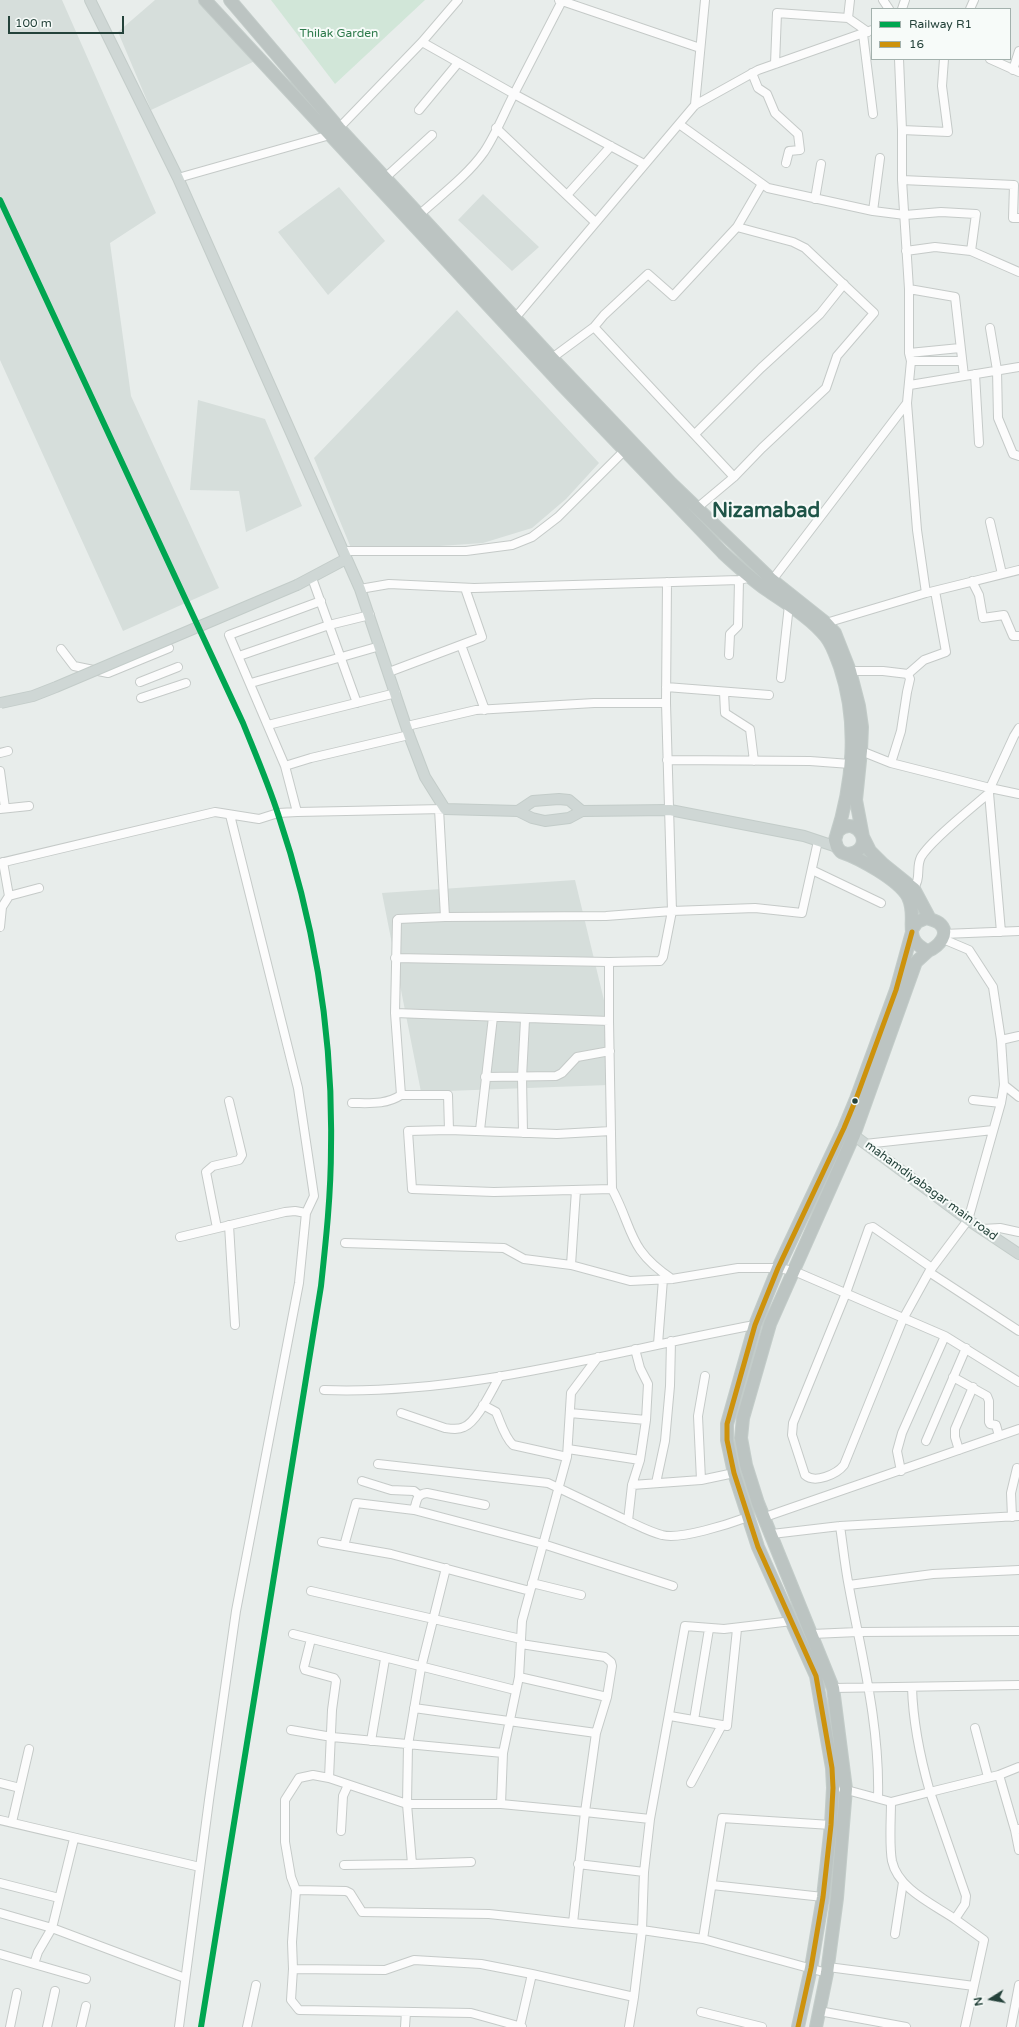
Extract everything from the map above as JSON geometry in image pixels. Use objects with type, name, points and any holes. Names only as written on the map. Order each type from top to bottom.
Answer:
[{"type":"highway","points":[[205,0],[334,131],[624,451],[723,553],[745,579],[768,581],[826,623],[839,640],[850,671],[859,706],[862,727],[856,800],[863,843],[860,849],[854,853],[848,854]]},
{"type":"highway","points":[[230,0],[334,131],[385,178],[516,317],[552,358],[768,581],[789,606],[816,627],[833,647],[842,674],[849,705],[852,734],[845,800],[835,840],[837,847],[841,852],[848,854],[911,893]]},
{"type":"highway","points":[[838,831],[847,826],[854,827],[859,830],[870,851],[911,893],[930,920]]},
{"type":"highway","points":[[911,893],[913,940],[919,947],[928,951]]},
{"type":"highway","points":[[798,2027],[811,1968],[823,1896],[831,1825],[833,1788],[832,1768],[817,1680],[812,1664],[758,1547],[734,1473],[727,1440],[727,1424],[756,1325],[778,1268],[844,1128],[896,990],[912,930],[917,922],[926,918],[938,923],[942,927],[943,937],[935,948],[928,951],[916,962],[854,1135],[770,1324],[743,1418],[741,1430],[746,1465],[758,1503],[772,1534],[833,1688],[846,1789],[837,1898],[827,1970],[816,2027]]},
{"type":"main road","points":[[90,0],[178,178],[360,589],[425,777],[442,809],[518,811],[532,818],[545,820],[569,818],[582,810],[670,810],[804,836],[837,847]]},
{"type":"main road","points":[[0,703],[33,696],[56,687],[297,585],[312,578],[344,555]]},
{"type":"main road","points":[[518,811],[533,801],[559,799],[569,800],[582,810]]},
{"type":"main road","name":"mahamdiyabagar main road","points":[[844,1128],[968,1220],[1019,1254]]},
{"type":"street","points":[[178,178],[334,131],[422,42],[458,0]]},
{"type":"street","points":[[695,105],[705,0]]},
{"type":"street","points":[[848,18],[850,0]]},
{"type":"street","points":[[419,215],[473,165],[490,143],[496,128],[560,1],[700,48]]},
{"type":"street","points":[[775,64],[777,13],[848,18],[868,32]]},
{"type":"street","points":[[516,317],[695,105],[752,73],[868,32]]},
{"type":"street","points":[[868,32],[873,114]]},
{"type":"street","points":[[422,42],[514,94],[644,164]]},
{"type":"street","points":[[992,60],[1016,71],[1019,51]]},
{"type":"street","points":[[899,60],[902,130],[902,180],[909,289],[910,385],[907,404],[918,530],[926,593]]},
{"type":"street","points":[[902,130],[948,132],[942,86],[944,60]]},
{"type":"street","points":[[419,110],[458,63]]},
{"type":"street","points":[[752,73],[758,88],[767,94],[775,113],[798,134],[800,150],[789,151],[786,163]]},
{"type":"street","points":[[679,124],[768,188],[873,211],[904,215],[941,212],[976,214],[971,251]]},
{"type":"street","points":[[496,128],[595,222]]},
{"type":"street","points":[[385,178],[432,136]]},
{"type":"street","points":[[567,195],[611,146]]},
{"type":"street","points":[[873,211],[880,158]]},
{"type":"street","points":[[815,199],[822,164]]},
{"type":"street","points":[[902,180],[1014,184],[1013,218],[1019,218]]},
{"type":"street","points":[[552,358],[594,327],[604,315],[648,274],[673,296],[737,227],[762,184]]},
{"type":"street","points":[[697,508],[734,477],[762,448],[826,388],[837,356],[874,313],[805,248],[793,242],[737,227]]},
{"type":"street","points":[[906,251],[935,247],[971,251],[1019,272]]},
{"type":"street","points":[[694,434],[760,368],[820,314],[844,284]]},
{"type":"street","points":[[909,289],[955,297],[964,376]]},
{"type":"street","points":[[594,327],[734,477]]},
{"type":"street","points":[[990,328],[997,370],[998,418],[1013,454],[1019,456]]},
{"type":"street","points":[[910,357],[960,348]]},
{"type":"street","points":[[910,357],[962,361]]},
{"type":"street","points":[[910,385],[997,370],[1019,368]]},
{"type":"street","points":[[975,374],[979,443]]},
{"type":"street","points":[[768,581],[907,404]]},
{"type":"street","points":[[344,555],[466,551],[512,545],[532,537],[558,516],[624,451]]},
{"type":"street","points":[[990,522],[1002,574]]},
{"type":"street","points":[[826,623],[926,593],[1019,570]]},
{"type":"street","points":[[312,578],[357,703]]},
{"type":"street","points":[[360,589],[390,584],[465,588],[745,579],[738,626],[730,634],[729,655]]},
{"type":"street","points":[[972,581],[984,618],[1004,615],[1013,636],[1019,636]]},
{"type":"street","points":[[395,958],[609,962],[660,961],[663,957],[672,911],[666,703],[667,582]]},
{"type":"street","points":[[389,672],[482,637],[465,588]]},
{"type":"street","points":[[850,671],[883,671],[908,674],[924,660],[946,652],[935,591]]},
{"type":"street","points":[[297,812],[286,766],[229,635],[321,601]]},
{"type":"street","points":[[781,678],[789,606]]},
{"type":"street","points":[[239,656],[329,625],[370,615]]},
{"type":"street","points":[[461,645],[485,710]]},
{"type":"street","points":[[251,683],[380,646]]},
{"type":"street","points":[[61,649],[74,666],[108,673],[169,648]]},
{"type":"street","points":[[140,682],[178,667]]},
{"type":"street","points":[[892,763],[901,732],[910,679],[908,674]]},
{"type":"street","points":[[141,698],[186,683]]},
{"type":"street","points":[[666,687],[770,695]]},
{"type":"street","points":[[724,692],[724,713],[748,728],[752,733],[754,761]]},
{"type":"street","points":[[268,725],[396,693]]},
{"type":"street","points":[[286,766],[408,730],[485,710],[594,703],[666,703]]},
{"type":"street","points":[[911,893],[919,880],[921,858],[937,839],[990,790],[1019,728]]},
{"type":"street","points":[[861,751],[892,763],[990,790],[1019,794]]},
{"type":"street","points":[[667,760],[850,764]]},
{"type":"street","points":[[0,771],[3,809],[29,806]]},
{"type":"street","points":[[990,790],[1001,932]]},
{"type":"street","points":[[0,927],[2,907],[5,900],[1,863],[214,812],[259,819],[278,813],[442,809],[445,917]]},
{"type":"street","points":[[178,2027],[236,1611],[299,1283],[306,1213],[313,1201],[314,1191],[298,1088],[230,815]]},
{"type":"street","points":[[401,1095],[395,1014],[396,922],[398,918],[606,916],[672,911],[754,908],[801,913],[818,841]]},
{"type":"street","points":[[812,870],[881,903]]},
{"type":"street","points":[[5,900],[38,888]]},
{"type":"street","points":[[943,937],[1019,931]]},
{"type":"street","points":[[943,937],[969,950],[993,987],[1001,1040],[1004,1086],[1001,1103],[968,1220],[930,1270],[903,1319],[844,1465],[840,1470],[819,1479],[808,1478],[805,1475],[792,1429],[871,1227],[930,1270],[1019,1331]]},
{"type":"street","points":[[609,962],[612,1189],[635,1244],[657,1269],[672,1279]]},
{"type":"street","points":[[395,1014],[493,1017],[525,1020],[609,1021]]},
{"type":"street","points":[[480,1130],[493,1017]]},
{"type":"street","points":[[523,1133],[522,1077],[525,1020]]},
{"type":"street","points":[[1001,1040],[1019,1036]]},
{"type":"street","points":[[485,1077],[556,1076],[562,1073],[577,1057],[610,1052]]},
{"type":"street","points":[[1004,1086],[1019,1097]]},
{"type":"street","points":[[352,1103],[382,1103],[401,1095],[448,1095],[449,1130]]},
{"type":"street","points":[[973,1100],[1001,1103]]},
{"type":"street","points":[[217,1228],[206,1172],[213,1166],[239,1160],[242,1156],[228,1101]]},
{"type":"street","points":[[611,1132],[557,1134],[480,1130],[408,1131],[412,1189],[494,1192],[612,1189]]},
{"type":"street","points":[[865,1144],[993,1130]]},
{"type":"street","points":[[571,1265],[576,1190]]},
{"type":"street","points":[[180,1237],[285,1212],[294,1211],[306,1213]]},
{"type":"street","points":[[229,1225],[235,1325]]},
{"type":"street","points":[[982,1229],[1000,1228],[1019,1232]]},
{"type":"street","points":[[345,1243],[504,1248],[524,1259],[571,1265],[630,1281],[672,1279],[738,1268],[778,1268],[794,1271],[945,1336],[1019,1382]]},
{"type":"street","points":[[658,1344],[663,1279]]},
{"type":"street","points":[[324,1390],[358,1391],[418,1386],[531,1372],[658,1344],[756,1325]]},
{"type":"street","points":[[901,1471],[897,1451],[902,1432],[945,1336]]},
{"type":"street","points":[[656,1483],[665,1441],[670,1386],[671,1342]]},
{"type":"street","points":[[926,1441],[966,1348]]},
{"type":"street","points":[[628,1521],[632,1485],[640,1460],[646,1420],[648,1384],[640,1368],[635,1349]]},
{"type":"street","points":[[501,1804],[503,1753],[515,1690],[519,1677],[522,1621],[567,1453],[571,1393],[598,1357]]},
{"type":"street","points":[[401,1413],[446,1428],[459,1429],[471,1422],[500,1376]]},
{"type":"street","points":[[701,1480],[698,1416],[705,1376]]},
{"type":"street","points":[[953,1377],[973,1387],[989,1398],[989,1422],[990,1424],[996,1425],[999,1436]]},
{"type":"street","points":[[959,1450],[955,1437],[955,1430],[973,1387]]},
{"type":"street","points":[[483,1405],[496,1412],[499,1423],[509,1441],[513,1445],[567,1453],[640,1460]]},
{"type":"street","points":[[570,1413],[646,1420]]},
{"type":"street","points":[[765,1517],[1019,1429]]},
{"type":"street","points":[[378,1464],[531,1480],[559,1487],[662,1536],[672,1536],[725,1525],[748,1517]]},
{"type":"street","points":[[772,1534],[840,1526],[1015,1516],[1011,1493],[1016,1468]]},
{"type":"street","points":[[632,1485],[701,1480],[734,1473]]},
{"type":"street","points":[[362,1481],[391,1490],[414,1492],[419,1495],[427,1493],[485,1505]]},
{"type":"street","points":[[414,1510],[419,1495]]},
{"type":"street","points":[[344,1546],[356,1503],[414,1510],[543,1544],[673,1586]]},
{"type":"street","points":[[840,1526],[849,1585],[868,1686],[879,1766],[878,1798]]},
{"type":"street","points":[[322,1542],[391,1554],[531,1587],[581,1595]]},
{"type":"street","points":[[412,1864],[406,1804],[408,1745],[421,1668],[446,1568]]},
{"type":"street","points":[[849,1585],[933,1574],[1019,1570]]},
{"type":"street","points":[[311,1591],[521,1641],[608,1658],[612,1666],[607,1697],[596,1732],[578,1864],[573,1923]]},
{"type":"street","points":[[629,2027],[642,1930],[644,1872],[650,1819],[670,1716],[685,1626],[709,1629],[737,1629],[792,1621]]},
{"type":"street","points":[[694,1720],[709,1629]]},
{"type":"street","points":[[670,1716],[727,1726],[737,1629]]},
{"type":"street","points":[[812,1634],[858,1632],[1019,1631]]},
{"type":"street","points":[[292,1634],[385,1659],[515,1690]]},
{"type":"street","points":[[311,1639],[304,1667],[305,1670],[334,1678],[336,1681],[332,1710],[329,1778]]},
{"type":"street","points":[[371,1741],[385,1659]]},
{"type":"street","points":[[519,1677],[607,1697]]},
{"type":"street","points":[[833,1688],[868,1686],[912,1687],[1019,1685]]},
{"type":"street","points":[[912,1687],[912,1711],[930,1792],[966,1896],[966,1904],[955,1919]]},
{"type":"street","points":[[414,1708],[596,1732]]},
{"type":"street","points":[[691,1783],[722,1725]]},
{"type":"street","points":[[975,1728],[988,1777]]},
{"type":"street","points":[[291,1730],[332,1737],[503,1753]]},
{"type":"street","points":[[12,1822],[29,1749]]},
{"type":"street","points":[[833,1788],[846,1789],[891,1802],[999,1774],[1019,1767]]},
{"type":"street","points":[[999,1774],[1017,1829],[1019,1850]]},
{"type":"street","points":[[532,1974],[521,2027],[471,2013],[299,2010],[291,2000],[293,1969],[292,1942],[296,1890],[291,1877],[285,1842],[285,1800],[299,1778],[313,1775],[329,1778],[406,1804],[501,1804],[650,1819]]},
{"type":"street","points":[[0,1783],[20,1788]]},
{"type":"street","points":[[341,1831],[343,1796],[348,1785]]},
{"type":"street","points":[[891,1802],[892,1862],[903,1882],[912,1891],[984,1940],[965,2027]]},
{"type":"street","points":[[703,1939],[722,1818],[831,1825]]},
{"type":"street","points":[[0,1820],[74,1839],[200,1867]]},
{"type":"street","points":[[34,1964],[38,1952],[52,1928],[74,1839]]},
{"type":"street","points":[[344,1865],[471,1862]]},
{"type":"street","points":[[578,1864],[644,1872]]},
{"type":"street","points":[[895,1934],[903,1882]]},
{"type":"street","points":[[0,1883],[59,1898]]},
{"type":"street","points":[[712,1885],[823,1896]]},
{"type":"street","points":[[296,1890],[346,1891],[350,1893],[362,1912],[489,1914],[642,1930],[703,1939],[811,1968],[974,1986]]},
{"type":"street","points":[[0,1913],[52,1928],[185,1978]]},
{"type":"street","points":[[0,1954],[86,1979]]},
{"type":"street","points":[[293,1969],[385,1970],[414,1960],[482,1964],[634,1997]]},
{"type":"street","points":[[247,2027],[256,1985]]},
{"type":"street","points":[[1011,2027],[1019,1985]]},
{"type":"street","points":[[47,2027],[55,1991]]},
{"type":"street","points":[[10,2027],[17,1993]]},
{"type":"street","points":[[81,2027],[86,2006]]},
{"type":"street","points":[[819,2011],[906,2027]]},
{"type":"street","points":[[405,2027],[406,2012]]},
{"type":"street","points":[[702,2012],[762,2027]]},
{"type":"shaded area","points":[[0,0],[62,0],[156,213],[110,243],[131,396],[219,588],[123,631],[0,360]]},
{"type":"shaded area","points":[[155,0],[200,0],[257,60],[151,110],[118,32]]},
{"type":"shaded area","points":[[339,187],[385,241],[328,295],[278,232]]},
{"type":"shaded area","points":[[483,194],[539,247],[512,271],[458,220]]},
{"type":"shaded area","points":[[457,310],[599,463],[566,499],[532,528],[483,543],[425,547],[351,548],[314,458]]},
{"type":"shaded area","points":[[198,400],[265,419],[302,506],[246,532],[239,491],[190,490]]},
{"type":"shaded area","points":[[575,880],[609,1021],[608,1085],[421,1092],[382,893]]},
{"type":"green space","name":"Thilak Garden","points":[[271,0],[425,0],[335,84]]},
{"type":"rail line","name":"R1","points":[[0,200],[243,723],[261,768],[291,854],[302,895],[319,978],[325,1020],[331,1105],[331,1165],[328,1217],[321,1286],[201,2027]]},
{"type":"transit line","name":"16","points":[[798,2027],[811,1968],[823,1897],[831,1825],[833,1788],[832,1768],[816,1676],[758,1547],[734,1473],[727,1440],[727,1424],[755,1325],[778,1268],[844,1128],[856,1099],[896,990],[912,932]]},
{"type":"district","name":"Nizamabad","points":[[766,512]]}]
